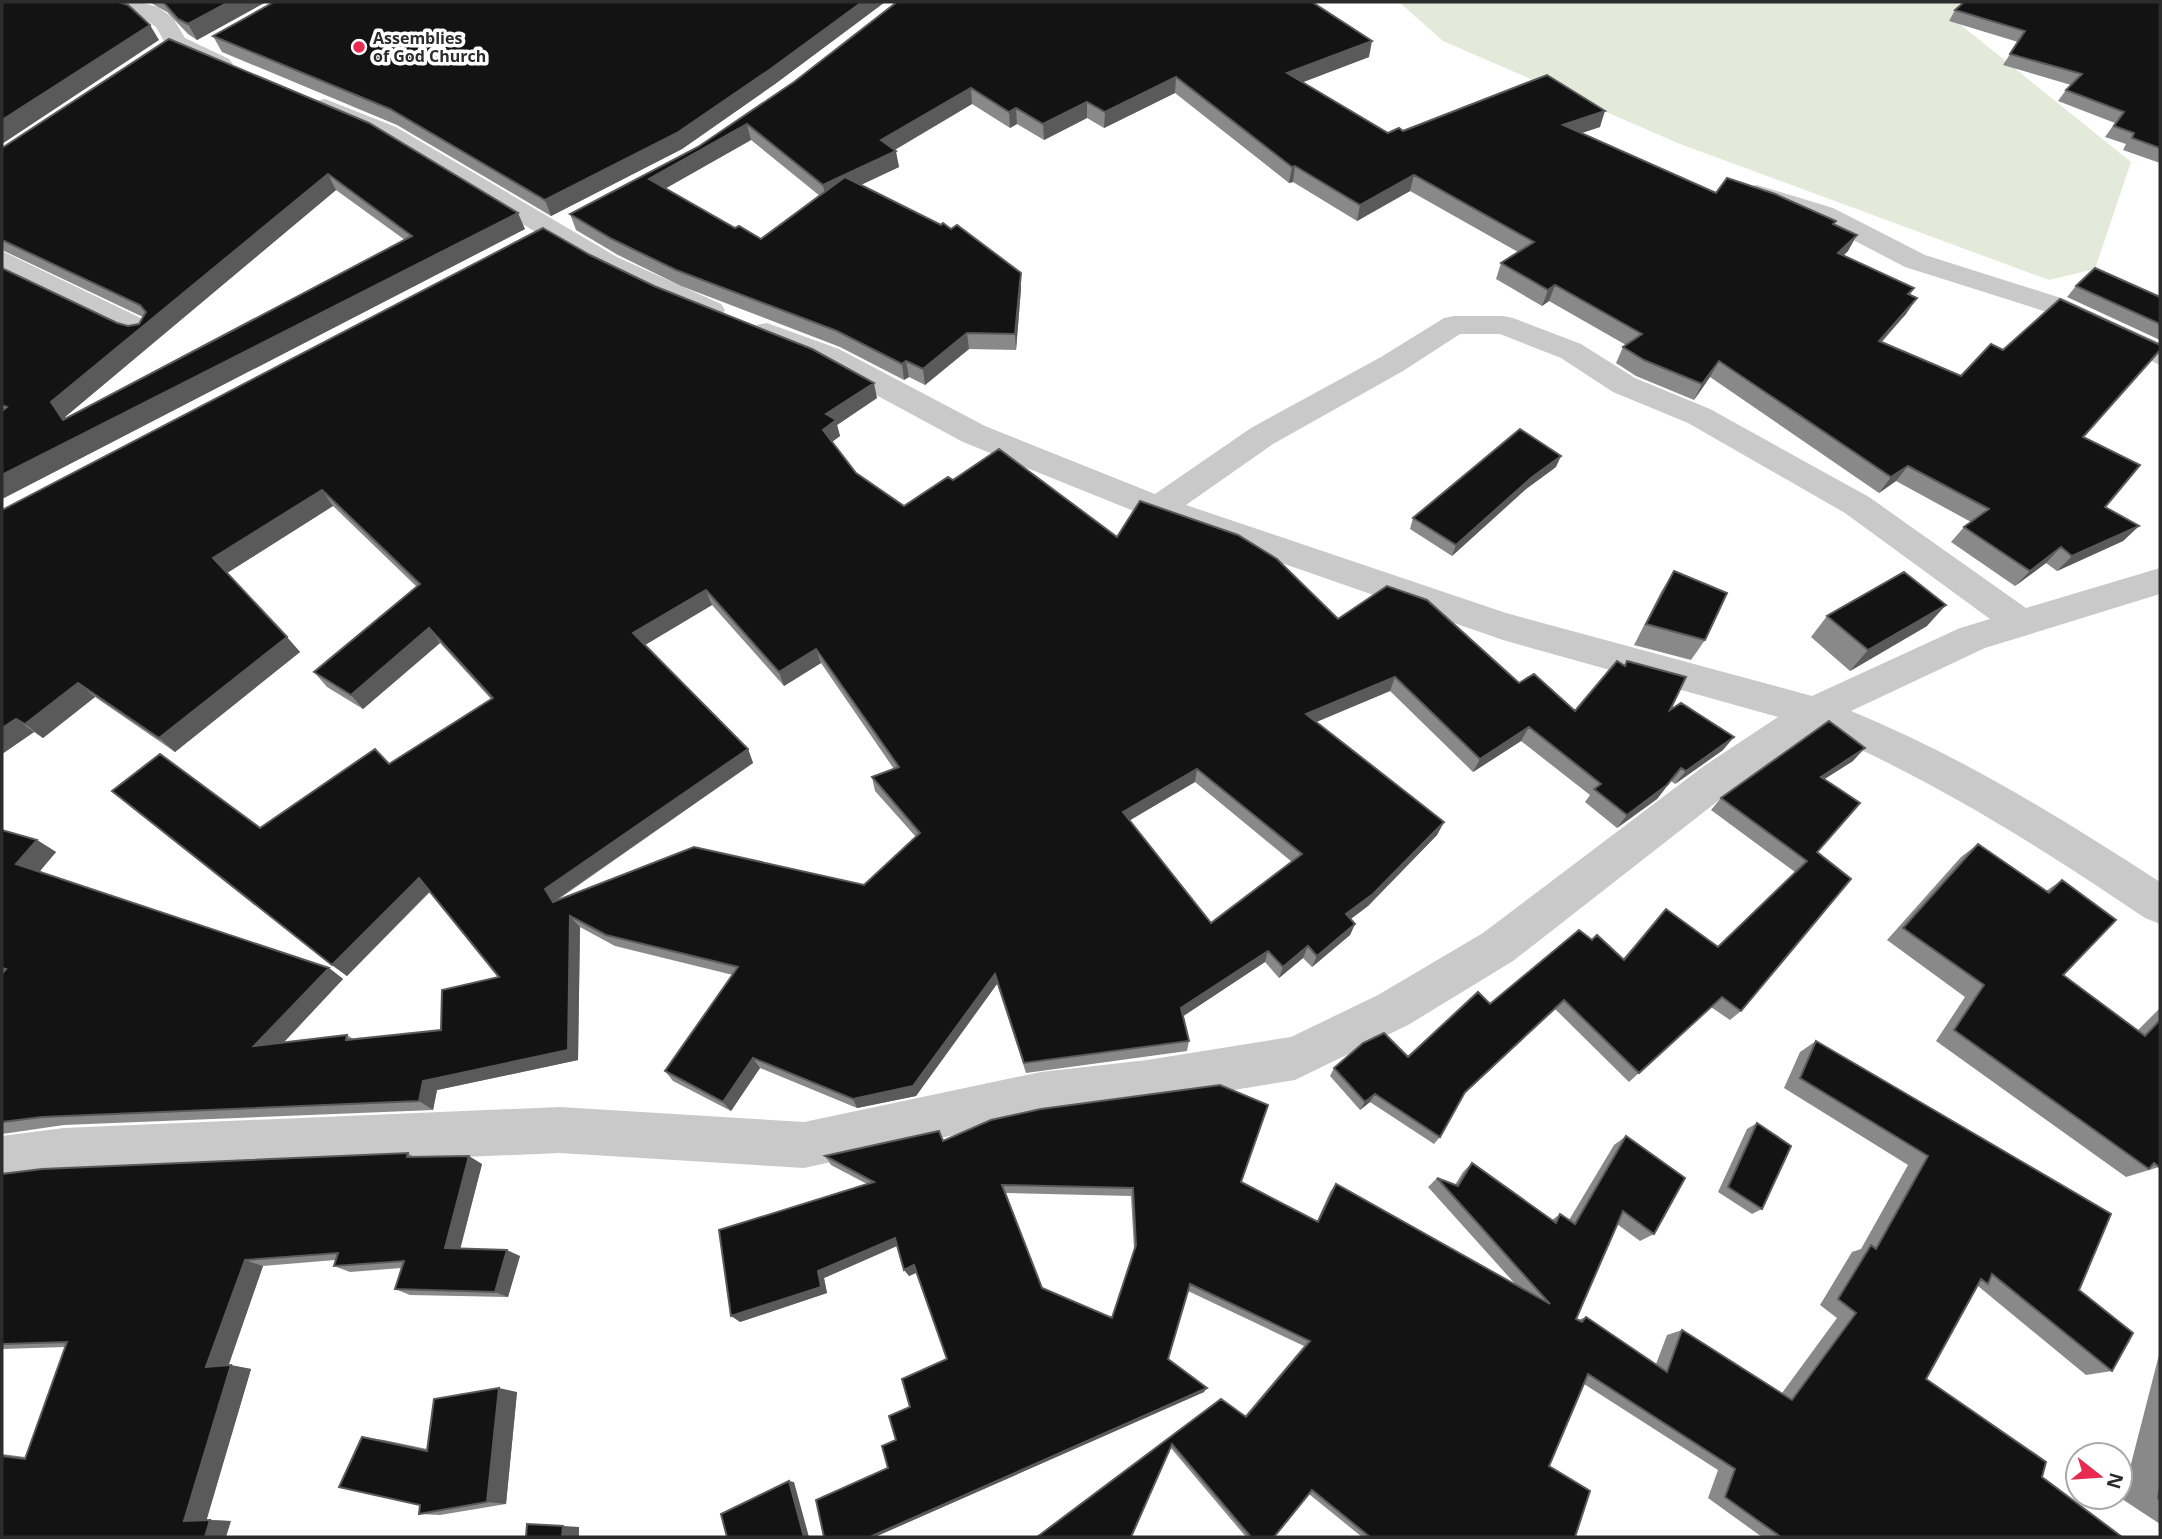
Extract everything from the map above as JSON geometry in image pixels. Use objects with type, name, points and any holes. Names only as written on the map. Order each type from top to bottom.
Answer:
[{"type":"street","points":[[115,2],[150,12],[165,23],[187,48],[240,72]]},
{"type":"street","points":[[153,58],[219,41]]},
{"type":"street","points":[[299,95],[387,132],[539,236],[607,263],[670,294],[828,356],[974,435],[1158,508],[1503,626],[1814,712],[1895,746],[1968,786],[2053,834],[2160,905]]},
{"type":"street","points":[[1744,189],[1824,214],[1915,261],[2054,305],[2160,355]]},
{"type":"street","points":[[539,236],[581,214]]},
{"type":"street","points":[[2,259],[25,275],[141,330]]},
{"type":"street","points":[[1158,508],[1262,436],[1392,364],[1454,325],[1503,325],[1571,351],[1624,385],[1699,416],[1857,505],[2021,623]]},
{"type":"street","points":[[2,1159],[64,1151],[560,1130],[804,1145],[1041,1094],[1147,1082],[1295,1058],[1393,1010],[1498,947],[1718,778],[1814,712],[1973,638],[2160,581]]},
{"type":"green space","points":[[1399,2],[1960,2],[1951,17],[2131,162],[2095,269],[2049,280],[1680,144],[1443,41]]},
{"type":"building","points":[[2,2],[119,2],[128,5],[150,25],[2,120]]},
{"type":"building","points":[[163,2],[229,2],[188,24],[178,19]]},
{"type":"building","points":[[274,2],[862,2],[677,133],[545,200],[390,109],[213,36]]},
{"type":"building","points":[[897,2],[1312,2],[1372,41],[1287,73],[1388,133],[1399,128],[1403,131],[1547,75],[1605,111],[1563,125],[1716,193],[1727,178],[1775,194],[1836,221],[1833,224],[1857,235],[1838,253],[1914,288],[1908,294],[1917,298],[1879,341],[1961,376],[1991,344],[2003,350],[2060,299],[2160,345],[2160,350],[2083,437],[2140,465],[2105,507],[2139,526],[2072,556],[2061,547],[2030,571],[1964,527],[1989,509],[1908,466],[1891,477],[1719,361],[1702,384],[1644,360],[1623,347],[1642,334],[1555,285],[1548,290],[1501,263],[1534,242],[1414,175],[1360,205],[1295,166],[1292,167],[1176,77],[1105,112],[1087,102],[1043,124],[1016,108],[1009,112],[971,88],[881,140],[896,151],[823,185],[747,124],[649,179],[735,228],[739,226],[761,239],[845,177],[941,225],[943,223],[951,229],[957,225],[1021,273],[1015,334],[967,333],[923,369],[906,361],[902,364],[837,331],[676,270],[612,239],[570,214],[698,147],[794,82]]},
{"type":"building","points":[[1964,2],[2160,2],[2160,148],[2132,138],[2134,133],[2114,126],[2124,112],[2066,90],[2082,74],[2010,54],[2025,31],[1955,10]]},
{"type":"building","points":[[169,39],[369,123],[518,213],[2,475],[2,411],[7,407],[2,405],[2,268],[117,323],[128,326],[139,324],[146,312],[140,305],[2,240],[2,148]],"holes":[[[328,174],[412,236],[63,420],[51,402]]]},
{"type":"building","points":[[543,228],[590,255],[654,286],[812,349],[874,383],[826,414],[836,420],[823,430],[856,473],[904,506],[948,477],[953,480],[999,449],[1117,537],[1140,501],[1238,535],[1277,559],[1338,619],[1387,586],[1427,600],[1519,683],[1534,674],[1575,711],[1617,661],[1625,666],[1627,661],[1686,677],[1670,710],[1681,703],[1734,737],[1686,771],[1681,768],[1667,785],[1627,815],[1594,789],[1601,784],[1529,727],[1480,759],[1395,677],[1306,714],[1444,822],[1373,894],[1346,914],[1355,924],[1317,956],[1308,946],[1283,967],[1268,951],[1181,1008],[1189,1041],[1024,1063],[995,974],[913,1086],[853,1099],[753,1058],[723,1102],[665,1071],[738,967],[606,935],[570,916],[568,1050],[423,1081],[419,1101],[42,1117],[2,1122],[2,974],[6,969],[2,968],[2,830],[37,840],[16,864],[329,968],[254,1046],[347,1035],[346,1040],[441,1030],[442,990],[499,977],[419,878],[332,965],[112,791],[160,754],[260,828],[375,749],[389,764],[493,698],[429,628],[351,695],[314,672],[420,584],[322,490],[213,558],[287,637],[159,738],[78,683],[25,724],[16,719],[2,728],[2,510]],"holes":[[[706,590],[779,672],[816,649],[899,767],[872,777],[920,833],[864,885],[694,847],[553,902],[545,889],[748,749],[633,633]],[[1197,769],[1302,854],[1211,923],[1123,812]]]},
{"type":"building","points":[[2095,268],[2160,297],[2160,324],[2076,286]]},
{"type":"building","points":[[1520,429],[1561,456],[1531,478],[1456,545],[1413,518]]},
{"type":"building","points":[[1674,571],[1727,593],[1705,640],[1646,624]]},
{"type":"building","points":[[1904,572],[1946,605],[1868,650],[1827,616]]},
{"type":"building","points":[[1829,721],[1865,748],[1821,777],[1860,803],[1817,852],[1851,879],[1741,1011],[1722,997],[1639,1073],[1564,1000],[1465,1092],[1440,1137],[1375,1094],[1365,1102],[1334,1068],[1363,1043],[1384,1033],[1408,1057],[1478,992],[1490,1004],[1579,930],[1592,940],[1597,935],[1624,960],[1666,909],[1718,947],[1807,861],[1721,798]]},
{"type":"building","points":[[1978,844],[2049,893],[2062,880],[2116,920],[2063,975],[2145,1036],[2160,1020],[2159,1167],[2154,1163],[2149,1169],[1954,1030],[1984,985],[1903,928]]},
{"type":"building","points":[[1816,1041],[2111,1214],[2079,1290],[2133,1333],[2112,1371],[1992,1274],[1988,1284],[1981,1279],[1926,1379],[2046,1462],[2042,1477],[2064,1494],[2064,1511],[2087,1511],[2122,1537],[1781,1537],[1725,1497],[1735,1469],[1588,1374],[1549,1466],[1590,1491],[1575,1537],[1370,1537],[1312,1490],[1274,1537],[1251,1537],[1172,1444],[1131,1537],[1037,1537],[1221,1399],[1246,1417],[1310,1341],[1190,1284],[1168,1359],[1207,1388],[872,1537],[824,1537],[816,1500],[888,1468],[882,1446],[896,1440],[889,1416],[910,1407],[902,1379],[947,1359],[914,1265],[904,1270],[895,1238],[818,1271],[821,1287],[731,1316],[719,1230],[874,1182],[825,1156],[939,1131],[943,1141],[991,1120],[1041,1109],[1220,1085],[1268,1105],[1241,1182],[1318,1222],[1336,1184],[1550,1304],[1437,1178],[1458,1186],[1472,1163],[1556,1223],[1560,1214],[1575,1224],[1626,1136],[1685,1178],[1654,1234],[1623,1211],[1576,1319],[1582,1322],[1586,1317],[1667,1372],[1682,1330],[1792,1400],[1856,1313],[1838,1299],[1871,1245],[1876,1249],[1928,1156],[1800,1078]],"holes":[[[1002,1185],[1133,1188],[1136,1245],[1112,1318],[1042,1288]]]},
{"type":"building","points":[[1757,1123],[1791,1146],[1762,1209],[1728,1187]]},
{"type":"building","points":[[408,1153],[407,1157],[469,1156],[445,1248],[507,1250],[495,1292],[395,1289],[404,1261],[334,1266],[338,1253],[245,1260],[206,1367],[231,1365],[184,1521],[210,1520],[205,1537],[2,1537],[2,1456],[25,1459],[67,1342],[2,1344],[2,1174],[42,1169]]},
{"type":"building","points":[[499,1388],[487,1502],[419,1514],[420,1505],[339,1487],[362,1437],[427,1451],[434,1399]]},
{"type":"building","points":[[789,1481],[804,1537],[727,1537],[721,1514]]},
{"type":"building","points":[[527,1524],[563,1526],[562,1537],[526,1537]]},
{"type":"place","name":"Assemblies of God Church","points":[[359,47]]}]
